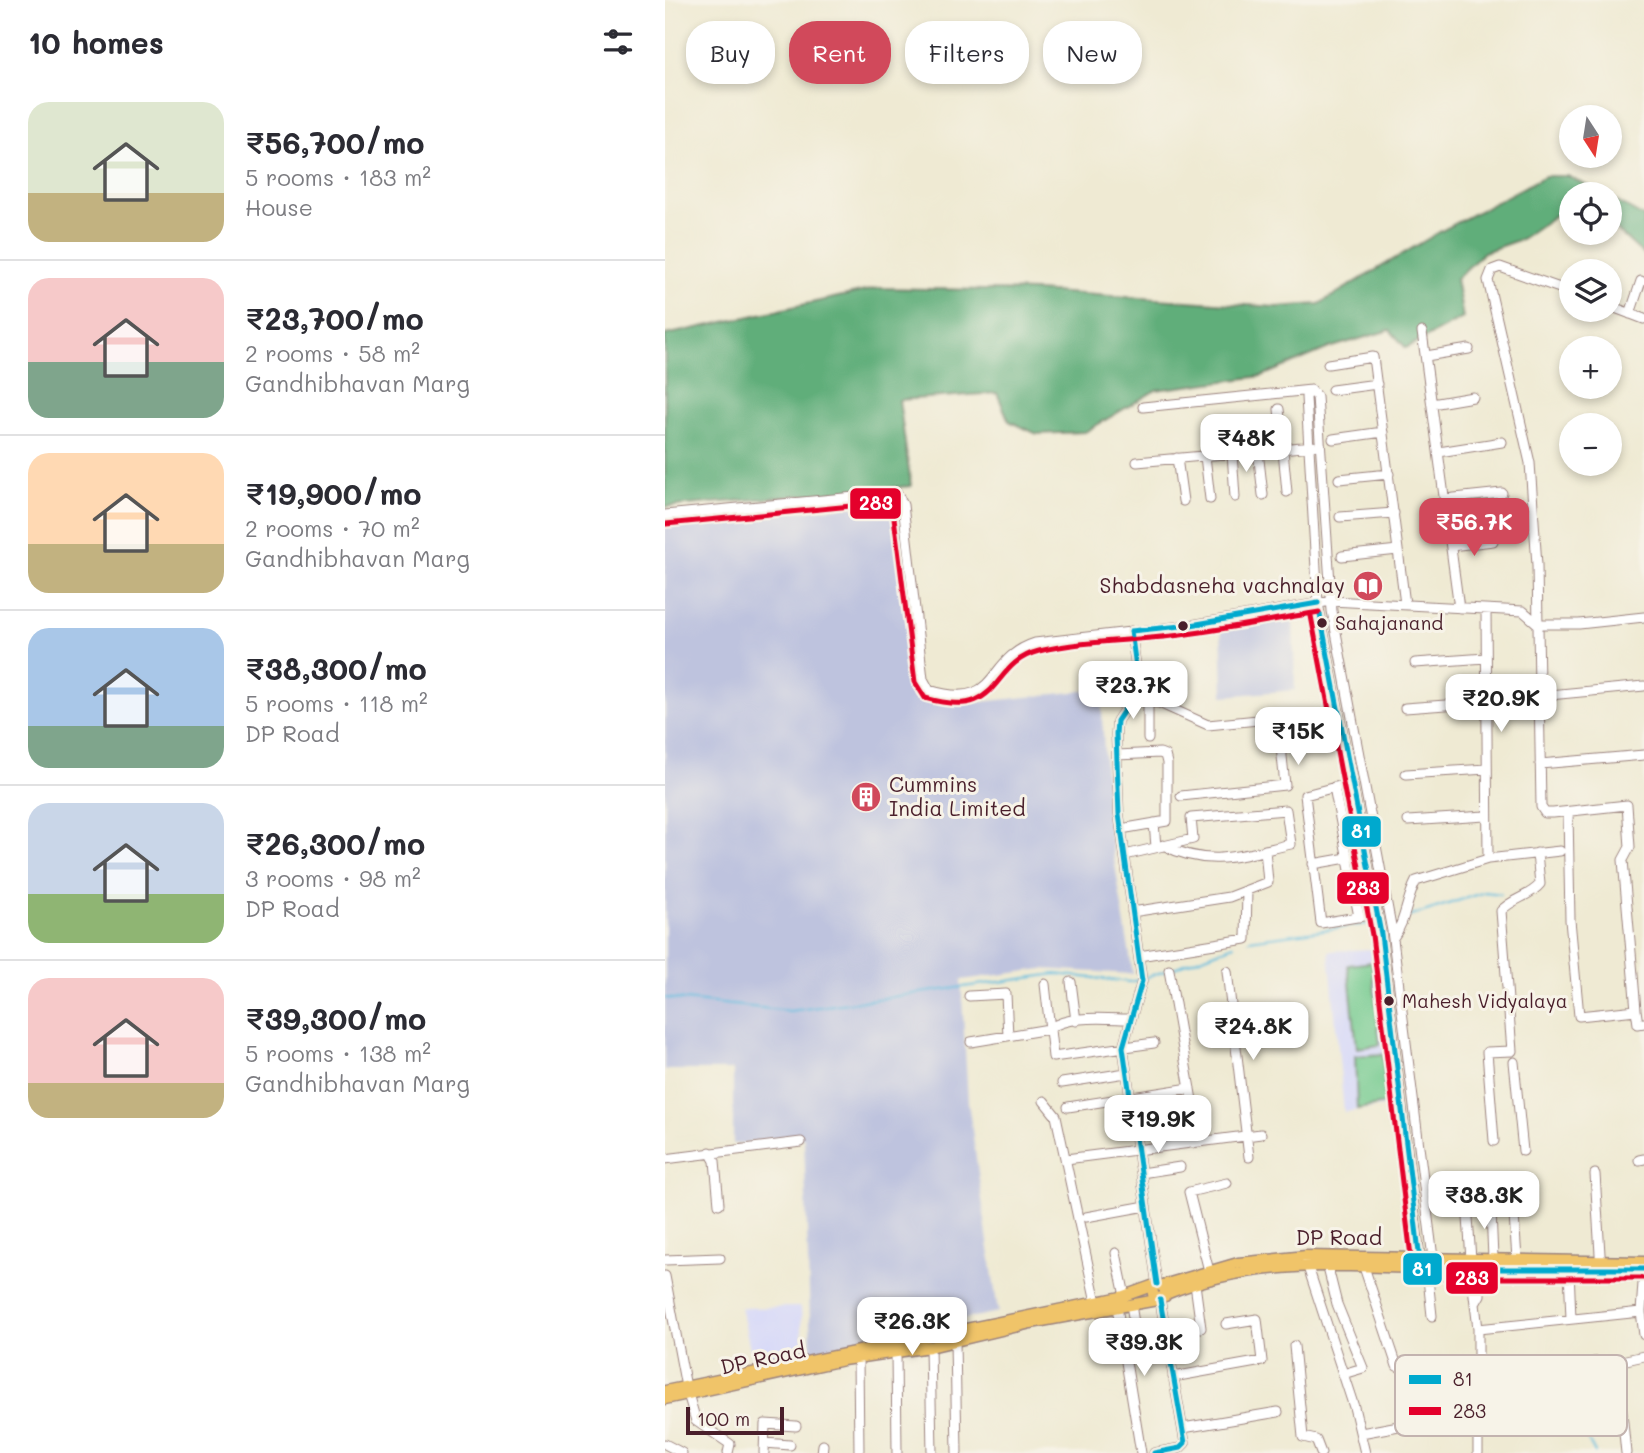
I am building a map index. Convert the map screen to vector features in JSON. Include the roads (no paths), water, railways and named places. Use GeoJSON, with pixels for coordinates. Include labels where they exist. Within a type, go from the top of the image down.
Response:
{"type":"FeatureCollection","features":[{"type":"Feature","properties":{"kind":"main road","name":"DP Road"},"geometry":{"type":"LineString","coordinates":[[1474,1263],[1493,1258],[1644,1269]]}},
{"type":"Feature","properties":{"kind":"main road","name":"DP Road"},"geometry":{"type":"LineString","coordinates":[[1159,1292],[1209,1271],[1266,1259],[1427,1264]]}},
{"type":"Feature","properties":{"kind":"main road","name":"DP Road"},"geometry":{"type":"LineString","coordinates":[[665,1399],[687,1391],[1096,1301],[1128,1300],[1240,1272],[1306,1261],[1364,1267],[1474,1263],[1569,1269],[1644,1262]]}},
{"type":"Feature","properties":{"kind":"main road","name":"DP Road"},"geometry":{"type":"LineString","coordinates":[[665,1391],[687,1391],[896,1351],[930,1347],[1117,1307],[1128,1300]]}},
{"type":"Feature","properties":{"kind":"street"},"geometry":{"type":"LineString","coordinates":[[1559,288],[1500,267],[1492,270],[1488,280],[1527,441],[1538,624],[1542,811],[1568,812],[1627,806],[1630,847],[1623,860],[1636,1010],[1638,1024],[1644,1023]]}},
{"type":"Feature","properties":{"kind":"street"},"geometry":{"type":"LineString","coordinates":[[1630,314],[1641,281]]}},
{"type":"Feature","properties":{"kind":"street"},"geometry":{"type":"LineString","coordinates":[[1622,311],[1644,319]]}},
{"type":"Feature","properties":{"kind":"street"},"geometry":{"type":"LineString","coordinates":[[1422,332],[1459,608]]}},
{"type":"Feature","properties":{"kind":"street"},"geometry":{"type":"LineString","coordinates":[[1426,356],[1469,349]]}},
{"type":"Feature","properties":{"kind":"street"},"geometry":{"type":"LineString","coordinates":[[1328,365],[1373,357],[1405,604]]}},
{"type":"Feature","properties":{"kind":"street"},"geometry":{"type":"LineString","coordinates":[[1332,390],[1377,384]]}},
{"type":"Feature","properties":{"kind":"street"},"geometry":{"type":"LineString","coordinates":[[1143,407],[1311,390],[1306,397],[1315,446],[1331,601],[1392,935],[1433,1316]]}},
{"type":"Feature","properties":{"kind":"street"},"geometry":{"type":"LineString","coordinates":[[1432,404],[1473,397]]}},
{"type":"Feature","properties":{"kind":"street"},"geometry":{"type":"LineString","coordinates":[[1279,409],[1287,492]]}},
{"type":"Feature","properties":{"kind":"street"},"geometry":{"type":"LineString","coordinates":[[1333,439],[1383,432]]}},
{"type":"Feature","properties":{"kind":"street"},"geometry":{"type":"LineString","coordinates":[[1439,452],[1502,442]]}},
{"type":"Feature","properties":{"kind":"street"},"geometry":{"type":"LineString","coordinates":[[1137,462],[1315,446]]}},
{"type":"Feature","properties":{"kind":"street"},"geometry":{"type":"LineString","coordinates":[[1315,446],[1318,603],[1381,934],[1427,1264]]}},
{"type":"Feature","properties":{"kind":"street"},"geometry":{"type":"LineString","coordinates":[[1258,451],[1263,495]]}},
{"type":"Feature","properties":{"kind":"street"},"geometry":{"type":"LineString","coordinates":[[1232,453],[1235,497]]}},
{"type":"Feature","properties":{"kind":"street"},"geometry":{"type":"LineString","coordinates":[[1205,456],[1210,499]]}},
{"type":"Feature","properties":{"kind":"street"},"geometry":{"type":"LineString","coordinates":[[1177,458],[1182,501]]}},
{"type":"Feature","properties":{"kind":"street"},"geometry":{"type":"LineString","coordinates":[[1339,479],[1389,474]]}},
{"type":"Feature","properties":{"kind":"street"},"geometry":{"type":"LineString","coordinates":[[665,515],[897,493],[903,505],[923,679],[929,690],[954,698],[979,692],[993,680],[1017,649],[1035,643],[1191,625],[1331,601],[1523,611],[1538,624],[1579,624],[1644,617]]}},
{"type":"Feature","properties":{"kind":"street"},"geometry":{"type":"LineString","coordinates":[[1445,499],[1502,493]]}},
{"type":"Feature","properties":{"kind":"street"},"geometry":{"type":"LineString","coordinates":[[1340,517],[1394,513]]}},
{"type":"Feature","properties":{"kind":"street"},"geometry":{"type":"LineString","coordinates":[[1451,546],[1493,541]]}},
{"type":"Feature","properties":{"kind":"street"},"geometry":{"type":"LineString","coordinates":[[1315,546],[1327,545]]}},
{"type":"Feature","properties":{"kind":"street"},"geometry":{"type":"LineString","coordinates":[[1342,556],[1398,550]]}},
{"type":"Feature","properties":{"kind":"street"},"geometry":{"type":"LineString","coordinates":[[1486,611],[1485,816],[1488,859]]}},
{"type":"Feature","properties":{"kind":"street"},"geometry":{"type":"LineString","coordinates":[[1131,631],[1139,688],[1117,721],[1117,755],[1121,829],[1142,978],[1123,1047],[1184,1447],[1154,1453]]}},
{"type":"Feature","properties":{"kind":"street"},"geometry":{"type":"LineString","coordinates":[[1415,663],[1486,658]]}},
{"type":"Feature","properties":{"kind":"street"},"geometry":{"type":"LineString","coordinates":[[1539,696],[1644,687]]}},
{"type":"Feature","properties":{"kind":"street"},"geometry":{"type":"LineString","coordinates":[[1133,700],[1159,704],[1208,725],[1278,718],[1285,785],[1181,796]]}},
{"type":"Feature","properties":{"kind":"street"},"geometry":{"type":"LineString","coordinates":[[1147,740],[1148,702]]}},
{"type":"Feature","properties":{"kind":"street"},"geometry":{"type":"LineString","coordinates":[[1405,708],[1486,702]]}},
{"type":"Feature","properties":{"kind":"street"},"geometry":{"type":"LineString","coordinates":[[1117,755],[1165,755],[1167,821],[1121,829]]}},
{"type":"Feature","properties":{"kind":"street"},"geometry":{"type":"LineString","coordinates":[[1540,764],[1644,755]]}},
{"type":"Feature","properties":{"kind":"street"},"geometry":{"type":"LineString","coordinates":[[1406,774],[1487,769]]}},
{"type":"Feature","properties":{"kind":"street"},"geometry":{"type":"LineString","coordinates":[[1351,783],[1305,794],[1321,923],[1376,916]]}},
{"type":"Feature","properties":{"kind":"street"},"geometry":{"type":"LineString","coordinates":[[1334,787],[1359,917]]}},
{"type":"Feature","properties":{"kind":"street"},"geometry":{"type":"LineString","coordinates":[[1125,855],[1159,846],[1193,839],[1191,818],[1286,810],[1291,844],[1221,858],[1201,859],[1186,857],[1159,846]]}},
{"type":"Feature","properties":{"kind":"street"},"geometry":{"type":"LineString","coordinates":[[1568,812],[1570,920],[1579,1016],[1636,1010]]}},
{"type":"Feature","properties":{"kind":"street"},"geometry":{"type":"LineString","coordinates":[[1408,821],[1485,816]]}},
{"type":"Feature","properties":{"kind":"street"},"geometry":{"type":"LineString","coordinates":[[1154,823],[1159,846]]}},
{"type":"Feature","properties":{"kind":"street"},"geometry":{"type":"LineString","coordinates":[[1132,912],[1229,897],[1268,882],[1265,850]]}},
{"type":"Feature","properties":{"kind":"street"},"geometry":{"type":"LineString","coordinates":[[1392,935],[1402,926],[1406,902],[1416,881],[1488,859],[1560,851]]}},
{"type":"Feature","properties":{"kind":"street"},"geometry":{"type":"LineString","coordinates":[[1494,1141],[1487,1052],[1512,1051],[1501,911],[1507,903],[1535,891],[1540,884],[1537,853]]}},
{"type":"Feature","properties":{"kind":"street"},"geometry":{"type":"LineString","coordinates":[[1313,864],[1364,855]]}},
{"type":"Feature","properties":{"kind":"street"},"geometry":{"type":"LineString","coordinates":[[1139,956],[1246,939],[1247,890]]}},
{"type":"Feature","properties":{"kind":"street"},"geometry":{"type":"LineString","coordinates":[[1169,970],[1199,1140]]}},
{"type":"Feature","properties":{"kind":"street"},"geometry":{"type":"LineString","coordinates":[[1227,971],[1249,1157]]}},
{"type":"Feature","properties":{"kind":"street"},"geometry":{"type":"LineString","coordinates":[[1071,982],[1076,1021]]}},
{"type":"Feature","properties":{"kind":"street"},"geometry":{"type":"LineString","coordinates":[[1045,984],[1053,1057],[1154,1043]]}},
{"type":"Feature","properties":{"kind":"street"},"geometry":{"type":"LineString","coordinates":[[969,996],[1006,994],[1008,1036]]}},
{"type":"Feature","properties":{"kind":"street"},"geometry":{"type":"LineString","coordinates":[[971,1042],[1049,1029],[1054,1024],[1131,1019]]}},
{"type":"Feature","properties":{"kind":"street"},"geometry":{"type":"LineString","coordinates":[[1514,1062],[1523,1151]]}},
{"type":"Feature","properties":{"kind":"street"},"geometry":{"type":"LineString","coordinates":[[1062,1083],[1126,1073]]}},
{"type":"Feature","properties":{"kind":"street"},"geometry":{"type":"LineString","coordinates":[[1068,1107],[1190,1088]]}},
{"type":"Feature","properties":{"kind":"street"},"geometry":{"type":"LineString","coordinates":[[1044,1101],[1056,1116],[1096,1301]]}},
{"type":"Feature","properties":{"kind":"street"},"geometry":{"type":"LineString","coordinates":[[1066,1159],[1137,1147],[1261,1134]]}},
{"type":"Feature","properties":{"kind":"street"},"geometry":{"type":"LineString","coordinates":[[665,1159],[801,1142]]}},
{"type":"Feature","properties":{"kind":"street"},"geometry":{"type":"LineString","coordinates":[[710,1152],[715,1161],[719,1204]]}},
{"type":"Feature","properties":{"kind":"street"},"geometry":{"type":"LineString","coordinates":[[1141,1173],[1180,1167]]}},
{"type":"Feature","properties":{"kind":"street"},"geometry":{"type":"LineString","coordinates":[[1595,1174],[1601,1266]]}},
{"type":"Feature","properties":{"kind":"street"},"geometry":{"type":"LineString","coordinates":[[1209,1271],[1189,1192],[1227,1183]]}},
{"type":"Feature","properties":{"kind":"street"},"geometry":{"type":"LineString","coordinates":[[1512,1186],[1517,1259]]}},
{"type":"Feature","properties":{"kind":"street"},"geometry":{"type":"LineString","coordinates":[[1467,1204],[1474,1263],[1479,1355]]}},
{"type":"Feature","properties":{"kind":"street"},"geometry":{"type":"LineString","coordinates":[[1086,1217],[1146,1206]]}},
{"type":"Feature","properties":{"kind":"street"},"geometry":{"type":"LineString","coordinates":[[1491,1211],[1493,1258]]}},
{"type":"Feature","properties":{"kind":"street"},"geometry":{"type":"LineString","coordinates":[[1465,1222],[1474,1263]]}},
{"type":"Feature","properties":{"kind":"street"},"geometry":{"type":"LineString","coordinates":[[1116,1252],[1138,1347],[1167,1342]]}},
{"type":"Feature","properties":{"kind":"street"},"geometry":{"type":"LineString","coordinates":[[665,1260],[720,1258]]}},
{"type":"Feature","properties":{"kind":"street"},"geometry":{"type":"LineString","coordinates":[[1306,1261],[1343,1374],[1365,1453]]}},
{"type":"Feature","properties":{"kind":"street"},"geometry":{"type":"LineString","coordinates":[[1327,1264],[1337,1304],[1363,1368],[1343,1374]]}},
{"type":"Feature","properties":{"kind":"street"},"geometry":{"type":"LineString","coordinates":[[1364,1267],[1395,1360]]}},
{"type":"Feature","properties":{"kind":"street"},"geometry":{"type":"LineString","coordinates":[[1569,1269],[1571,1319]]}},
{"type":"Feature","properties":{"kind":"street"},"geometry":{"type":"LineString","coordinates":[[1644,1269],[1641,1312],[1644,1335]]}},
{"type":"Feature","properties":{"kind":"street"},"geometry":{"type":"LineString","coordinates":[[665,1276],[687,1391],[698,1423],[730,1444],[728,1453]]}},
{"type":"Feature","properties":{"kind":"street"},"geometry":{"type":"LineString","coordinates":[[1195,1284],[1201,1328]]}},
{"type":"Feature","properties":{"kind":"street"},"geometry":{"type":"LineString","coordinates":[[1117,1307],[1141,1453]]}},
{"type":"Feature","properties":{"kind":"street"},"geometry":{"type":"LineString","coordinates":[[1478,1329],[1641,1312]]}},
{"type":"Feature","properties":{"kind":"street"},"geometry":{"type":"LineString","coordinates":[[1173,1377],[1262,1361],[1257,1319],[1226,1324]]}},
{"type":"Feature","properties":{"kind":"street"},"geometry":{"type":"LineString","coordinates":[[954,1341],[957,1453]]}},
{"type":"Feature","properties":{"kind":"street"},"geometry":{"type":"LineString","coordinates":[[1294,1346],[1303,1437],[1316,1440],[1321,1453]]}},
{"type":"Feature","properties":{"kind":"street"},"geometry":{"type":"LineString","coordinates":[[930,1347],[932,1453]]}},
{"type":"Feature","properties":{"kind":"street"},"geometry":{"type":"LineString","coordinates":[[896,1351],[897,1453]]}},
{"type":"Feature","properties":{"kind":"street"},"geometry":{"type":"LineString","coordinates":[[858,1358],[859,1453]]}},
{"type":"Feature","properties":{"kind":"street"},"geometry":{"type":"LineString","coordinates":[[1183,1428],[1277,1412]]}},
{"type":"Feature","properties":{"kind":"street"},"geometry":{"type":"LineString","coordinates":[[790,1445],[764,1448],[765,1424],[796,1426]]}},
{"type":"Feature","properties":{"kind":"street"},"geometry":{"type":"LineString","coordinates":[[1361,1433],[1395,1427]]}},
{"type":"Feature","properties":{"kind":"street"},"geometry":{"type":"LineString","coordinates":[[665,1444],[682,1453]]}},
{"type":"Feature","properties":{"kind":"waterway"},"geometry":{"type":"LineString","coordinates":[[1408,917],[1485,892],[1501,894]]}},
{"type":"Feature","properties":{"kind":"waterway"},"geometry":{"type":"LineString","coordinates":[[1249,940],[1375,923]]}},
{"type":"Feature","properties":{"kind":"waterway"},"geometry":{"type":"LineString","coordinates":[[1174,968],[1234,945]]}},
{"type":"Feature","properties":{"kind":"waterway"},"geometry":{"type":"LineString","coordinates":[[1144,978],[1165,971]]}},
{"type":"Feature","properties":{"kind":"waterway"},"geometry":{"type":"LineString","coordinates":[[665,998],[790,1011],[1056,974],[1130,982],[1139,980]]}},
{"type":"Feature","properties":{"kind":"waterway"},"geometry":{"type":"LineString","coordinates":[[1586,1436],[1595,1453]]}},
{"type":"Feature","properties":{"kind":"place","name":"Shabdasneha vachnalay"},"geometry":{"type":"Point","coordinates":[1368,586]}},
{"type":"Feature","properties":{"kind":"place","name":"Sahajanand"},"geometry":{"type":"Point","coordinates":[1322,623]}},
{"type":"Feature","properties":{"kind":"place","name":"Cummins India Limited"},"geometry":{"type":"Point","coordinates":[866,797]}},
{"type":"Feature","properties":{"kind":"place","name":"Mahesh Vidyalaya"},"geometry":{"type":"Point","coordinates":[1389,1001]}}]}
